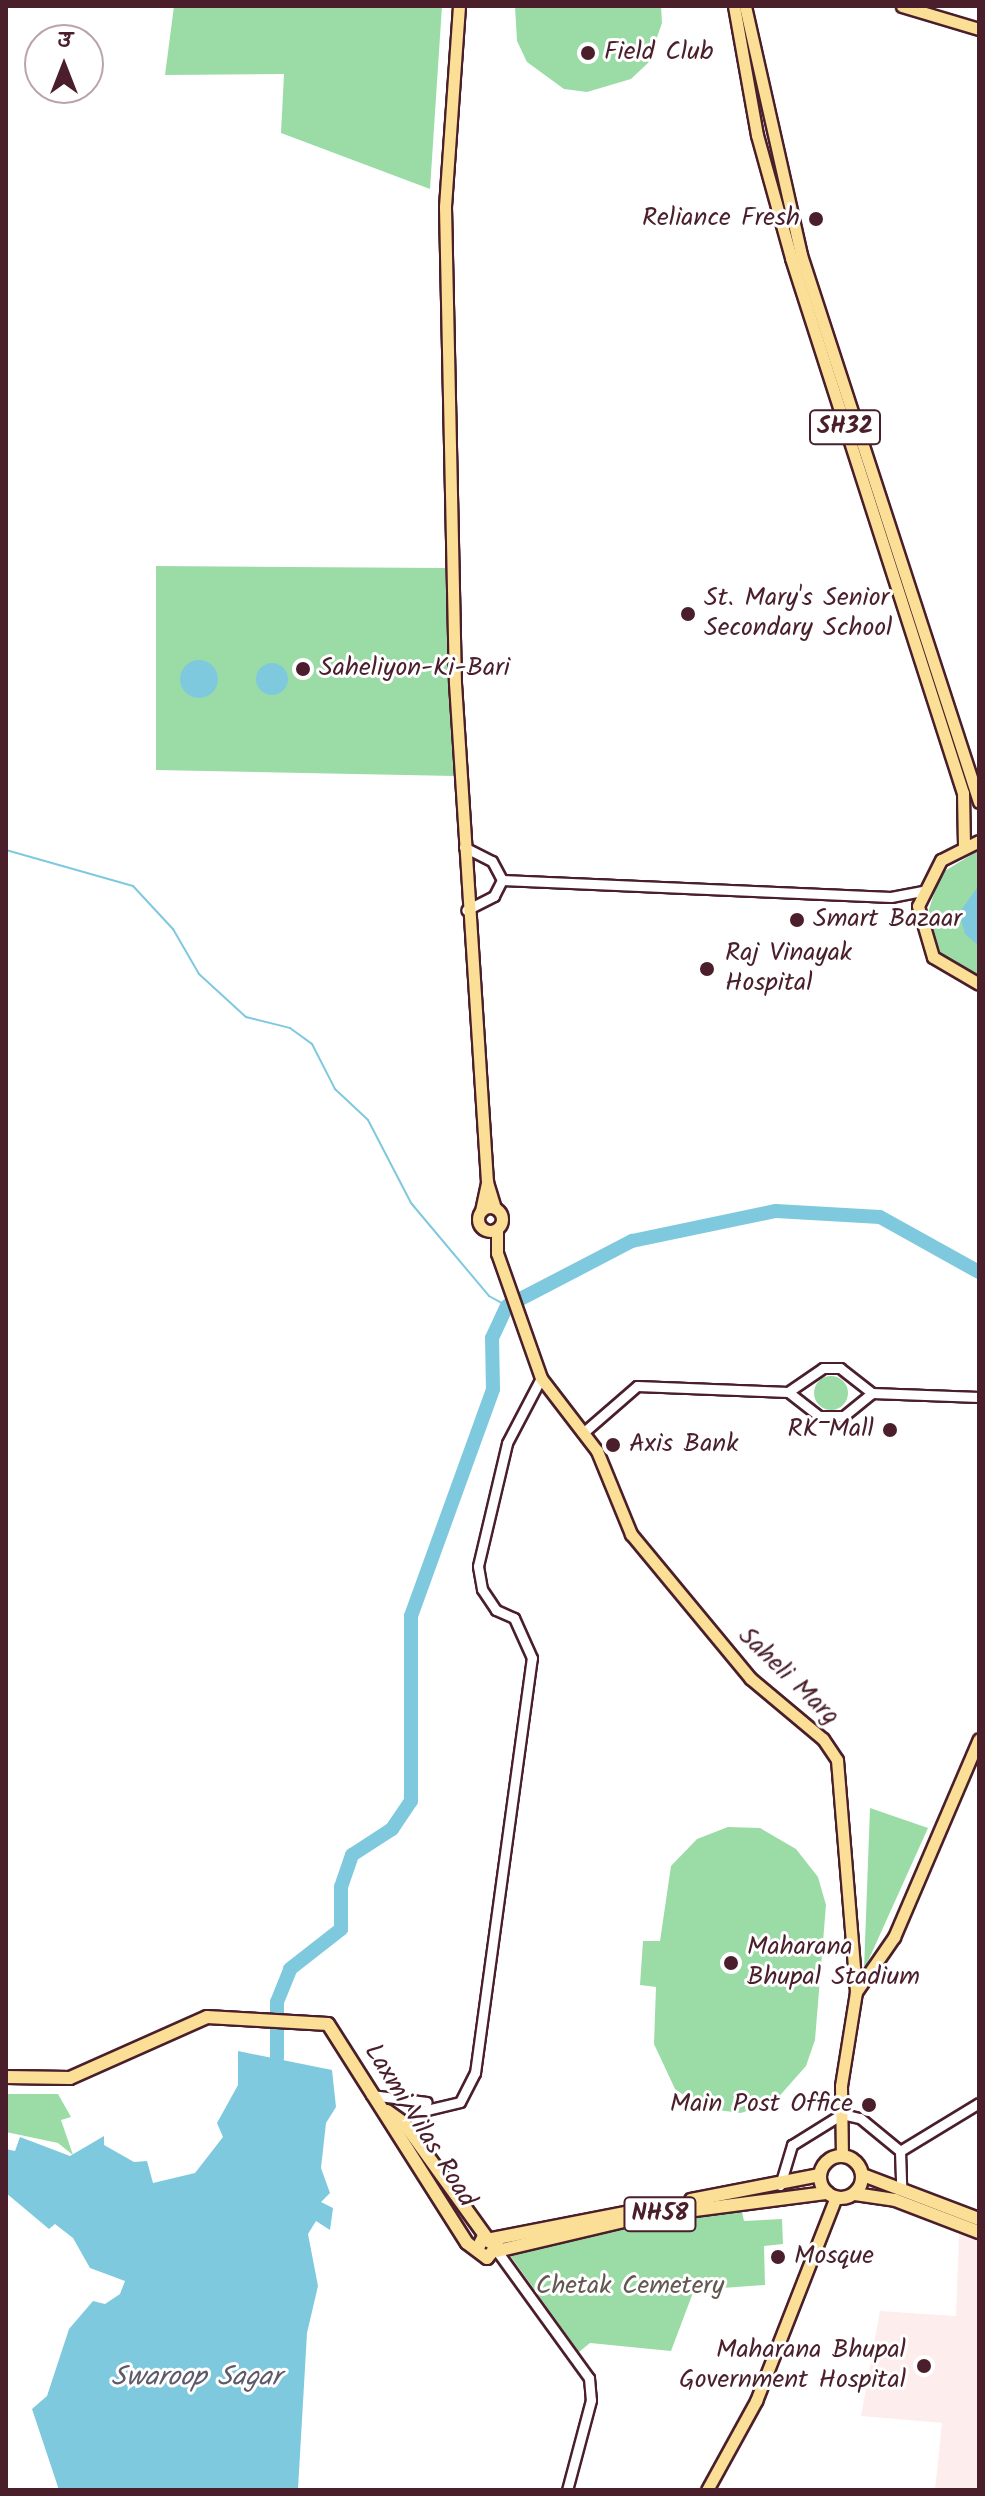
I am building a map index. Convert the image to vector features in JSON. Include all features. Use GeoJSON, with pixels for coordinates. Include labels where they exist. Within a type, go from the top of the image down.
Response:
{"type":"FeatureCollection","features":[{"type":"Feature","properties":{"kind":"highway","name":"Laxmi Vilas Road"},"geometry":{"type":"LineString","coordinates":[[6,2077],[70,2078],[189,2020],[219,2017],[315,2020],[337,2033],[371,2095],[387,2111],[477,2250],[492,2243]]}},
{"type":"Feature","properties":{"kind":"highway"},"geometry":{"type":"LineString","coordinates":[[387,2111],[430,2161],[492,2243]]}},
{"type":"Feature","properties":{"kind":"highway"},"geometry":{"type":"LineString","coordinates":[[842,2156],[863,2175],[979,2219]]}},
{"type":"Feature","properties":{"kind":"highway","name":"NH58"},"geometry":{"type":"LineString","coordinates":[[492,2243],[780,2185],[820,2175],[827,2161],[842,2156]]}},
{"type":"Feature","properties":{"kind":"highway"},"geometry":{"type":"LineString","coordinates":[[820,2175],[831,2195]]}},
{"type":"Feature","properties":{"kind":"highway"},"geometry":{"type":"LineString","coordinates":[[855,2194],[863,2175]]}},
{"type":"Feature","properties":{"kind":"highway","name":"NH58"},"geometry":{"type":"LineString","coordinates":[[492,2243],[641,2217],[855,2194],[895,2200],[979,2232]]}},
{"type":"Feature","properties":{"kind":"main road"},"geometry":{"type":"LineString","coordinates":[[459,6],[445,207],[466,910],[487,1182],[501,1217],[490,1229],[481,1211],[487,1182]]}},
{"type":"Feature","properties":{"kind":"main road","name":"SH32"},"geometry":{"type":"LineString","coordinates":[[734,6],[757,135],[791,258],[963,793],[964,845]]}},
{"type":"Feature","properties":{"kind":"main road","name":"SH32"},"geometry":{"type":"LineString","coordinates":[[745,6],[801,255],[979,802]]}},
{"type":"Feature","properties":{"kind":"main road"},"geometry":{"type":"LineString","coordinates":[[750,38],[754,6]]}},
{"type":"Feature","properties":{"kind":"main road"},"geometry":{"type":"LineString","coordinates":[[902,6],[979,29]]}},
{"type":"Feature","properties":{"kind":"main road"},"geometry":{"type":"LineString","coordinates":[[924,6],[979,22]]}},
{"type":"Feature","properties":{"kind":"main road"},"geometry":{"type":"LineString","coordinates":[[976,985],[933,957],[918,906],[921,891],[941,860],[964,845],[979,841]]}},
{"type":"Feature","properties":{"kind":"main road"},"geometry":{"type":"LineString","coordinates":[[481,1211],[495,1208]]}},
{"type":"Feature","properties":{"kind":"main road","name":"Saheli Marg"},"geometry":{"type":"LineString","coordinates":[[490,1229],[541,1378],[584,1432],[631,1534],[750,1678],[823,1739],[837,1760],[856,1992],[842,2114],[842,2156]]}},
{"type":"Feature","properties":{"kind":"main road"},"geometry":{"type":"LineString","coordinates":[[856,1992],[894,1937],[979,1739]]}},
{"type":"Feature","properties":{"kind":"main road"},"geometry":{"type":"LineString","coordinates":[[707,2490],[756,2401],[831,2195]]}},
{"type":"Feature","properties":{"kind":"street"},"geometry":{"type":"LineString","coordinates":[[464,847],[492,861],[502,880]]}},
{"type":"Feature","properties":{"kind":"street"},"geometry":{"type":"LineString","coordinates":[[502,880],[891,897],[921,891]]}},
{"type":"Feature","properties":{"kind":"street"},"geometry":{"type":"LineString","coordinates":[[466,910],[494,896],[502,880]]}},
{"type":"Feature","properties":{"kind":"street"},"geometry":{"type":"LineString","coordinates":[[891,897],[918,906]]}},
{"type":"Feature","properties":{"kind":"street"},"geometry":{"type":"LineString","coordinates":[[788,1392],[831,1367],[872,1393],[979,1397]]}},
{"type":"Feature","properties":{"kind":"street"},"geometry":{"type":"LineString","coordinates":[[466,2095],[532,1658],[514,1618],[496,1610],[482,1589],[478,1566],[507,1443],[541,1378]]}},
{"type":"Feature","properties":{"kind":"street"},"geometry":{"type":"LineString","coordinates":[[584,1432],[637,1386],[788,1392],[828,1418],[844,1416],[872,1393]]}},
{"type":"Feature","properties":{"kind":"street"},"geometry":{"type":"LineString","coordinates":[[371,2095],[408,2103],[466,2095]]}},
{"type":"Feature","properties":{"kind":"street"},"geometry":{"type":"LineString","coordinates":[[430,2161],[414,2113],[466,2095]]}},
{"type":"Feature","properties":{"kind":"street"},"geometry":{"type":"LineString","coordinates":[[900,2151],[979,2103]]}},
{"type":"Feature","properties":{"kind":"street"},"geometry":{"type":"LineString","coordinates":[[780,2185],[792,2145],[842,2114],[860,2118],[900,2151],[901,2189]]}},
{"type":"Feature","properties":{"kind":"street"},"geometry":{"type":"LineString","coordinates":[[492,2243],[572,2350],[589,2378],[591,2400],[567,2490]]}},
{"type":"Feature","properties":{"kind":"shaded area","name":"Maharana Bhupal Government Hospital"},"geometry":{"type":"Polygon","coordinates":[[[959,2234],[979,2241],[979,2490],[935,2490],[942,2423],[861,2416],[880,2311],[956,2316],[959,2234]]]}},
{"type":"Feature","properties":{"kind":"green space"},"geometry":{"type":"Polygon","coordinates":[[[174,6],[442,6],[430,189],[281,133],[284,74],[165,75],[174,6]]]}},
{"type":"Feature","properties":{"kind":"green space","name":"Field Club"},"geometry":{"type":"Polygon","coordinates":[[[515,6],[661,6],[662,23],[648,63],[631,79],[587,92],[564,89],[527,62],[517,41],[515,6]]]}},
{"type":"Feature","properties":{"kind":"green space","name":"Saheliyon-Ki-Bari"},"geometry":{"type":"Polygon","coordinates":[[[156,566],[445,568],[455,776],[156,770],[156,566]]]}},
{"type":"Feature","properties":{"kind":"green space"},"geometry":{"type":"Polygon","coordinates":[[[979,850],[979,978],[942,957],[927,916],[940,874],[979,850]]]}},
{"type":"Feature","properties":{"kind":"green space"},"geometry":{"type":"Polygon","coordinates":[[[831,1376],[843,1381],[848,1393],[843,1405],[831,1410],[819,1405],[814,1393],[819,1381],[831,1376]]]}},
{"type":"Feature","properties":{"kind":"green space"},"geometry":{"type":"Polygon","coordinates":[[[870,1808],[928,1828],[864,1970],[870,1808]]]}},
{"type":"Feature","properties":{"kind":"green space","name":"Maharana Bhupal Stadium"},"geometry":{"type":"Polygon","coordinates":[[[728,1827],[760,1828],[796,1849],[818,1877],[826,1905],[815,2040],[806,2066],[775,2101],[741,2113],[702,2108],[675,2089],[654,2044],[656,1987],[640,1985],[643,1941],[660,1941],[671,1866],[697,1839],[728,1827]]]}},
{"type":"Feature","properties":{"kind":"green space"},"geometry":{"type":"Polygon","coordinates":[[[6,2094],[58,2094],[71,2117],[61,2120],[73,2155],[58,2143],[6,2132],[6,2094]]]}},
{"type":"Feature","properties":{"kind":"green space","name":"Chetak Cemetery"},"geometry":{"type":"Polygon","coordinates":[[[742,2212],[744,2221],[782,2219],[783,2244],[764,2246],[765,2285],[694,2290],[671,2351],[590,2343],[579,2352],[509,2254],[663,2220],[742,2212]]]}},
{"type":"Feature","properties":{"kind":"water"},"geometry":{"type":"Polygon","coordinates":[[[199,660],[212,666],[218,679],[212,692],[199,698],[186,692],[180,679],[186,666],[199,660]]]}},
{"type":"Feature","properties":{"kind":"water"},"geometry":{"type":"Polygon","coordinates":[[[272,663],[283,668],[288,679],[283,690],[272,695],[261,690],[256,679],[261,668],[272,663]]]}},
{"type":"Feature","properties":{"kind":"water"},"geometry":{"type":"Polygon","coordinates":[[[979,885],[979,946],[965,934],[959,913],[979,885]]]}},
{"type":"Feature","properties":{"kind":"water","name":"Swaroop Sagar"},"geometry":{"type":"Polygon","coordinates":[[[238,2051],[332,2070],[336,2107],[326,2123],[321,2168],[330,2193],[321,2202],[333,2208],[330,2230],[316,2221],[308,2234],[318,2286],[307,2333],[298,2489],[59,2490],[32,2409],[47,2396],[69,2329],[93,2301],[105,2304],[120,2294],[125,2281],[90,2268],[73,2238],[55,2224],[49,2229],[6,2193],[6,2149],[15,2151],[20,2137],[70,2156],[104,2136],[104,2145],[134,2162],[147,2161],[153,2183],[195,2173],[223,2137],[217,2123],[238,2085],[238,2051]]]}},
{"type":"Feature","properties":{"kind":"waterway"},"geometry":{"type":"LineString","coordinates":[[6,850],[133,886],[173,929],[199,974],[246,1017],[290,1028],[312,1044],[335,1089],[368,1120],[411,1203],[489,1296],[507,1306]]}},
{"type":"Feature","properties":{"kind":"waterway"},"geometry":{"type":"LineString","coordinates":[[277,2058],[277,2002],[290,1969],[341,1929],[341,1887],[352,1855],[392,1829],[411,1801],[411,1616],[493,1389],[492,1338],[507,1306],[632,1241],[776,1211],[880,1217],[979,1272]]}},
{"type":"Feature","properties":{"kind":"place","name":"Field Club"},"geometry":{"type":"Point","coordinates":[588,53]}},
{"type":"Feature","properties":{"kind":"place","name":"Reliance Fresh"},"geometry":{"type":"Point","coordinates":[816,219]}},
{"type":"Feature","properties":{"kind":"place","name":"St. Mary's Senior Secondary School"},"geometry":{"type":"Point","coordinates":[688,614]}},
{"type":"Feature","properties":{"kind":"place","name":"Saheliyon-Ki-Bari"},"geometry":{"type":"Point","coordinates":[303,669]}},
{"type":"Feature","properties":{"kind":"place","name":"Smart Bazaar"},"geometry":{"type":"Point","coordinates":[797,920]}},
{"type":"Feature","properties":{"kind":"place","name":"Raj Vinayak Hospital"},"geometry":{"type":"Point","coordinates":[707,969]}},
{"type":"Feature","properties":{"kind":"place","name":"RK Mall"},"geometry":{"type":"Point","coordinates":[890,1430]}},
{"type":"Feature","properties":{"kind":"place","name":"Axis Bank"},"geometry":{"type":"Point","coordinates":[613,1445]}},
{"type":"Feature","properties":{"kind":"place","name":"Maharana Bhupal Stadium"},"geometry":{"type":"Point","coordinates":[731,1963]}},
{"type":"Feature","properties":{"kind":"place","name":"Main Post Office"},"geometry":{"type":"Point","coordinates":[869,2105]}},
{"type":"Feature","properties":{"kind":"place","name":"Mosque"},"geometry":{"type":"Point","coordinates":[778,2257]}},
{"type":"Feature","properties":{"kind":"place","name":"Maharana Bhupal Government Hospital"},"geometry":{"type":"Point","coordinates":[924,2366]}}]}
